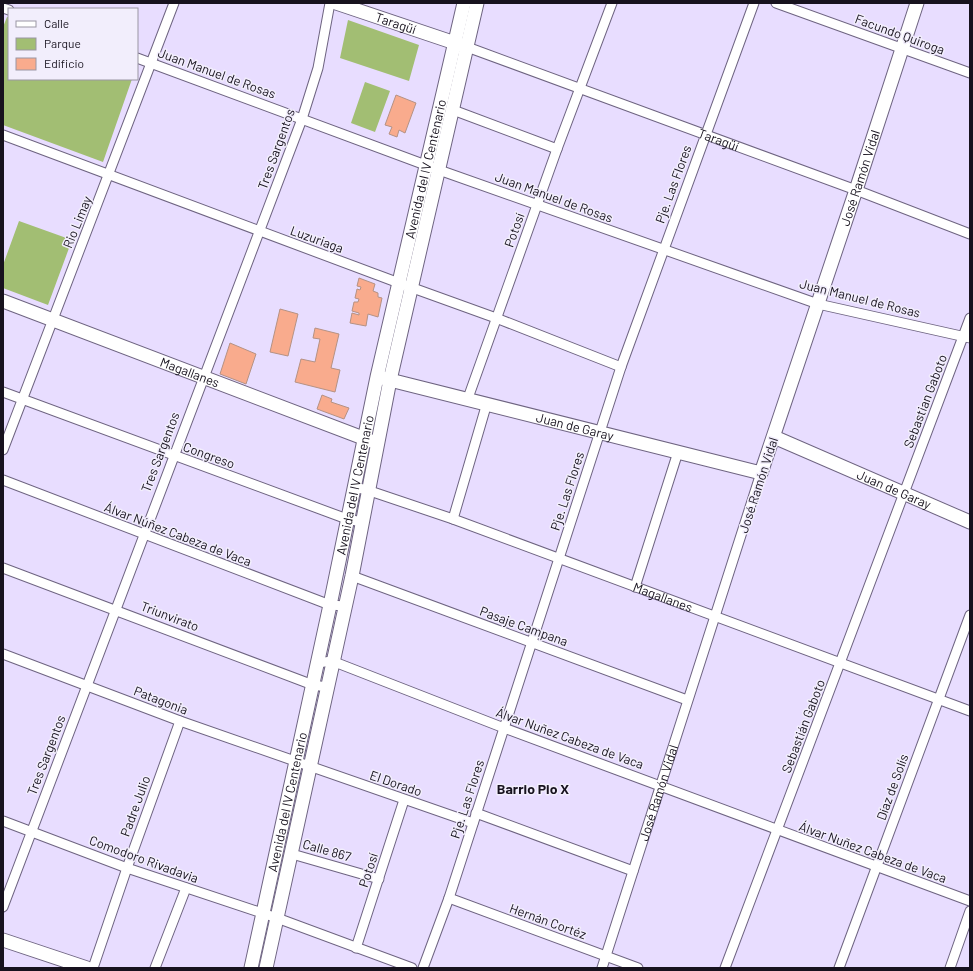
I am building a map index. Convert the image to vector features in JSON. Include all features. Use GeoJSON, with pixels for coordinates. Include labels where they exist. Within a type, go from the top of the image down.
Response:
{"type":"FeatureCollection","features":[{"type":"Feature","properties":{"kind":"main road","name":"Taragüí"},"geometry":{"type":"LineString","coordinates":[[336,3],[461,46]]}},
{"type":"Feature","properties":{"kind":"main road","name":"Avenida del IV Centenario"},"geometry":{"type":"LineString","coordinates":[[251,968],[318,663],[376,377],[439,170],[453,110],[461,46],[464,3]]}},
{"type":"Feature","properties":{"kind":"main road","name":"Avenida del IV Centenario"},"geometry":{"type":"LineString","coordinates":[[266,968],[292,854],[332,661],[352,576],[367,490],[390,380],[426,165],[461,46],[477,3]]}},
{"type":"Feature","properties":{"kind":"main road","name":"José Ramón Vidal"},"geometry":{"type":"LineString","coordinates":[[761,473],[917,3]]}},
{"type":"Feature","properties":{"kind":"main road","name":"Magallanes"},"geometry":{"type":"LineString","coordinates":[[3,300],[377,443]]}},
{"type":"Feature","properties":{"kind":"main road","name":"Juan de Garay"},"geometry":{"type":"LineString","coordinates":[[376,377],[468,398],[761,473]]}},
{"type":"Feature","properties":{"kind":"main road","name":"Juan de Garay"},"geometry":{"type":"LineString","coordinates":[[774,437],[904,492],[970,522]]}},
{"type":"Feature","properties":{"kind":"main road"},"geometry":{"type":"LineString","coordinates":[[3,940],[87,968]]}},
{"type":"Feature","properties":{"kind":"street","name":"Rio Limay"},"geometry":{"type":"LineString","coordinates":[[3,450],[174,3]]}},
{"type":"Feature","properties":{"kind":"street","name":"Tres Sargentos"},"geometry":{"type":"LineString","coordinates":[[3,907],[203,376],[302,119],[318,68],[330,3]]}},
{"type":"Feature","properties":{"kind":"street","name":"Potosí"},"geometry":{"type":"LineString","coordinates":[[468,398],[557,149],[612,3]]}},
{"type":"Feature","properties":{"kind":"street","name":"Pje. Las Flores"},"geometry":{"type":"LineString","coordinates":[[424,968],[473,823],[621,367],[754,3]]}},
{"type":"Feature","properties":{"kind":"street","name":"Facundo Quiroga"},"geometry":{"type":"LineString","coordinates":[[776,3],[970,73]]}},
{"type":"Feature","properties":{"kind":"street","name":"Taragüí"},"geometry":{"type":"LineString","coordinates":[[461,46],[580,88],[856,190],[970,234]]}},
{"type":"Feature","properties":{"kind":"street","name":"Juan Manuel de Rosas"},"geometry":{"type":"LineString","coordinates":[[138,58],[439,170],[818,304],[967,337]]}},
{"type":"Feature","properties":{"kind":"street"},"geometry":{"type":"LineString","coordinates":[[453,110],[557,149]]}},
{"type":"Feature","properties":{"kind":"street","name":"Luzuriaga"},"geometry":{"type":"LineString","coordinates":[[3,135],[496,318],[621,367]]}},
{"type":"Feature","properties":{"kind":"street","name":"Sebastian Gaboto"},"geometry":{"type":"LineString","coordinates":[[904,492],[967,337],[970,318]]}},
{"type":"Feature","properties":{"kind":"street","name":"Congreso"},"geometry":{"type":"LineString","coordinates":[[3,392],[173,456],[347,519],[362,522]]}},
{"type":"Feature","properties":{"kind":"street"},"geometry":{"type":"LineString","coordinates":[[453,519],[488,403]]}},
{"type":"Feature","properties":{"kind":"street"},"geometry":{"type":"LineString","coordinates":[[635,587],[678,452]]}},
{"type":"Feature","properties":{"kind":"street","name":"José Ramón Vidal"},"geometry":{"type":"LineString","coordinates":[[602,968],[761,473]]}},
{"type":"Feature","properties":{"kind":"street","name":"Álvar Núñez Cabeza de Vaca"},"geometry":{"type":"LineString","coordinates":[[3,480],[143,535],[330,605],[345,606]]}},
{"type":"Feature","properties":{"kind":"street","name":"Magallanes"},"geometry":{"type":"LineString","coordinates":[[354,487],[453,519],[715,618],[841,662],[970,711]]}},
{"type":"Feature","properties":{"kind":"street","name":"Sebastián Gaboto"},"geometry":{"type":"LineString","coordinates":[[725,968],[904,492]]}},
{"type":"Feature","properties":{"kind":"street","name":"Triunvirato"},"geometry":{"type":"LineString","coordinates":[[3,568],[313,685],[327,687]]}},
{"type":"Feature","properties":{"kind":"street","name":"Pasaje Campana"},"geometry":{"type":"LineString","coordinates":[[352,576],[687,700]]}},
{"type":"Feature","properties":{"kind":"street","name":"Díaz de Solís"},"geometry":{"type":"LineString","coordinates":[[839,968],[970,615]]}},
{"type":"Feature","properties":{"kind":"street","name":"Patagonia"},"geometry":{"type":"LineString","coordinates":[[3,654],[310,768]]}},
{"type":"Feature","properties":{"kind":"street","name":"Álvar Nuñez Cabeza de Vaca"},"geometry":{"type":"LineString","coordinates":[[318,663],[332,661],[504,728],[876,868],[970,901]]}},
{"type":"Feature","properties":{"kind":"street","name":"Padre Julio"},"geometry":{"type":"LineString","coordinates":[[93,968],[180,721]]}},
{"type":"Feature","properties":{"kind":"street","name":"El Dorado"},"geometry":{"type":"LineString","coordinates":[[310,768],[473,823]]}},
{"type":"Feature","properties":{"kind":"street","name":"Potosí"},"geometry":{"type":"LineString","coordinates":[[356,948],[404,800]]}},
{"type":"Feature","properties":{"kind":"street"},"geometry":{"type":"LineString","coordinates":[[476,813],[634,871]]}},
{"type":"Feature","properties":{"kind":"street","name":"Comodoro Rivadavia"},"geometry":{"type":"LineString","coordinates":[[3,821],[127,868],[277,918]]}},
{"type":"Feature","properties":{"kind":"street","name":"Calle 867"},"geometry":{"type":"LineString","coordinates":[[292,854],[379,879]]}},
{"type":"Feature","properties":{"kind":"street"},"geometry":{"type":"LineString","coordinates":[[155,968],[186,888]]}},
{"type":"Feature","properties":{"kind":"street","name":"Hernán Cortéz"},"geometry":{"type":"LineString","coordinates":[[448,898],[638,968]]}},
{"type":"Feature","properties":{"kind":"street"},"geometry":{"type":"LineString","coordinates":[[950,968],[970,911]]}},
{"type":"Feature","properties":{"kind":"street"},"geometry":{"type":"LineString","coordinates":[[277,918],[412,968]]}},
{"type":"Feature","properties":{"kind":"green space"},"geometry":{"type":"Polygon","coordinates":[[[8,17],[8,80],[132,80],[103,162],[3,125],[3,27],[8,17]]]}},
{"type":"Feature","properties":{"kind":"green space"},"geometry":{"type":"Polygon","coordinates":[[[348,20],[419,45],[409,81],[340,58],[348,20]]]}},
{"type":"Feature","properties":{"kind":"green space"},"geometry":{"type":"Polygon","coordinates":[[[365,82],[390,91],[375,132],[351,123],[365,82]]]}},
{"type":"Feature","properties":{"kind":"green space"},"geometry":{"type":"Polygon","coordinates":[[[19,221],[72,240],[48,305],[3,288],[3,265],[19,221]]]}},
{"type":"Feature","properties":{"kind":"building"},"geometry":{"type":"Polygon","coordinates":[[[396,95],[416,103],[405,133],[399,130],[397,137],[389,134],[392,127],[385,125],[396,95]]]}},
{"type":"Feature","properties":{"kind":"building"},"geometry":{"type":"Polygon","coordinates":[[[359,278],[375,284],[373,291],[378,293],[378,297],[382,298],[378,317],[368,314],[366,326],[350,323],[352,313],[359,315],[359,313],[352,311],[354,302],[358,302],[359,299],[355,298],[357,289],[360,290],[361,287],[357,286],[359,278]]]}},
{"type":"Feature","properties":{"kind":"building"},"geometry":{"type":"Polygon","coordinates":[[[280,309],[298,314],[288,356],[270,352],[280,309]]]}},
{"type":"Feature","properties":{"kind":"building"},"geometry":{"type":"Polygon","coordinates":[[[315,328],[339,334],[331,368],[340,370],[335,392],[295,382],[301,359],[315,362],[320,339],[313,338],[315,328]]]}},
{"type":"Feature","properties":{"kind":"building"},"geometry":{"type":"Polygon","coordinates":[[[230,343],[256,354],[246,384],[220,374],[230,343]]]}},
{"type":"Feature","properties":{"kind":"building"},"geometry":{"type":"Polygon","coordinates":[[[322,395],[332,399],[331,402],[349,408],[344,419],[317,409],[322,395]]]}},
{"type":"Feature","properties":{"kind":"district","name":"Barrio Pio X"},"geometry":{"type":"Point","coordinates":[533,788]}}]}
